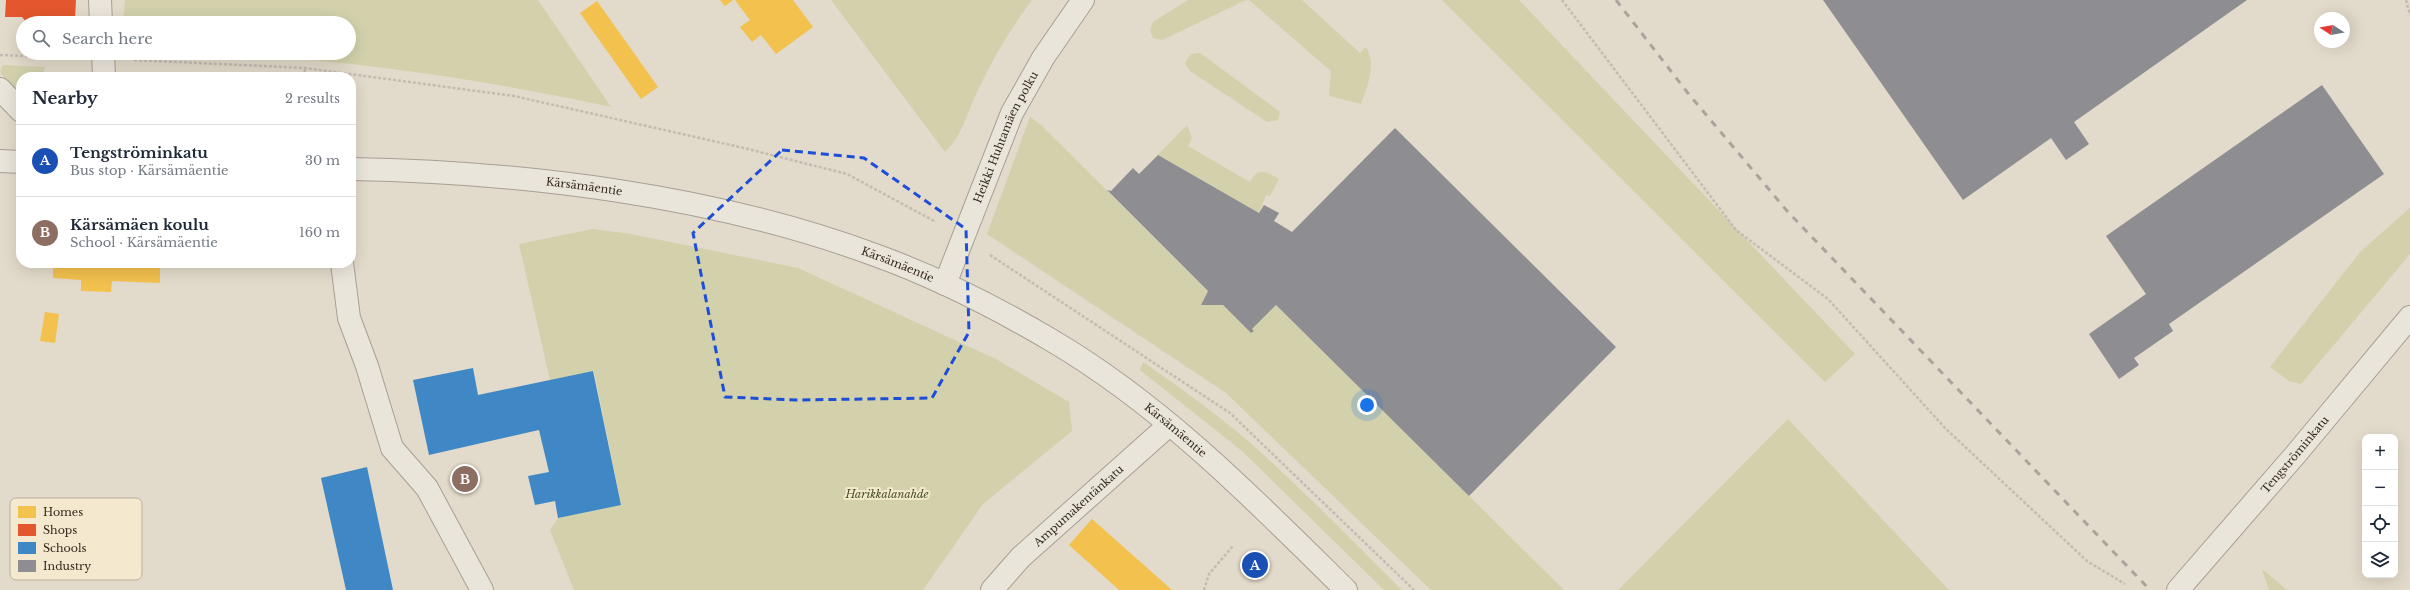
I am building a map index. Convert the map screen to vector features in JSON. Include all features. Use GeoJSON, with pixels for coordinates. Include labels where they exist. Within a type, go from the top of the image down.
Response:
{"type":"FeatureCollection","features":[{"type":"Feature","properties":{"kind":"street"},"geometry":{"type":"LineString","coordinates":[[100,0],[101,16]]}},
{"type":"Feature","properties":{"kind":"street","name":"Heikki Huhtamäen polku"},"geometry":{"type":"LineString","coordinates":[[944,284],[1012,113],[1043,58],[1083,0]]}},
{"type":"Feature","properties":{"kind":"street"},"geometry":{"type":"LineString","coordinates":[[103,60],[104,72]]}},
{"type":"Feature","properties":{"kind":"street"},"geometry":{"type":"LineString","coordinates":[[0,89],[16,106]]}},
{"type":"Feature","properties":{"kind":"street","name":"Kärsämäentie"},"geometry":{"type":"LineString","coordinates":[[356,169],[474,175],[542,182],[685,203],[744,215],[812,234],[876,255],[944,284],[1052,340],[1105,376],[1169,424],[1239,486],[1346,590]]}},
{"type":"Feature","properties":{"kind":"street"},"geometry":{"type":"LineString","coordinates":[[343,268],[349,318],[367,366],[392,448],[427,488],[482,590]]}},
{"type":"Feature","properties":{"kind":"street","name":"Tengströminkatu"},"geometry":{"type":"LineString","coordinates":[[2178,590],[2296,454],[2410,317]]}},
{"type":"Feature","properties":{"kind":"street","name":"Ampumakentänkatu"},"geometry":{"type":"LineString","coordinates":[[992,590],[1021,557],[1169,424]]}},
{"type":"Feature","properties":{"kind":"path"},"geometry":{"type":"LineString","coordinates":[[1562,0],[1736,230],[1828,299],[1945,428],[2087,561],[2125,584]]}},
{"type":"Feature","properties":{"kind":"path"},"geometry":{"type":"LineString","coordinates":[[2406,0],[2410,15]]}},
{"type":"Feature","properties":{"kind":"path"},"geometry":{"type":"LineString","coordinates":[[305,68],[305,72]]}},
{"type":"Feature","properties":{"kind":"path"},"geometry":{"type":"LineString","coordinates":[[1204,590],[1209,574],[1233,546]]}},
{"type":"Feature","properties":{"kind":"highlighted area"},"geometry":{"type":"Polygon","coordinates":[[[782,150],[864,158],[966,229],[969,332],[932,398],[797,400],[725,397],[693,233],[782,150]]]}},
{"type":"Feature","properties":{"kind":"green space"},"geometry":{"type":"Polygon","coordinates":[[[125,0],[538,0],[611,107],[560,96],[458,78],[306,60],[356,60],[356,16],[124,16],[125,0]]]}},
{"type":"Feature","properties":{"kind":"green space"},"geometry":{"type":"Polygon","coordinates":[[[831,0],[1032,0],[996,55],[978,90],[956,139],[945,152],[831,0]]]}},
{"type":"Feature","properties":{"kind":"green space"},"geometry":{"type":"Polygon","coordinates":[[[1188,0],[1249,0],[1162,40],[1153,38],[1150,30],[1153,22],[1188,0]]]}},
{"type":"Feature","properties":{"kind":"green space"},"geometry":{"type":"Polygon","coordinates":[[[1249,0],[1302,0],[1360,53],[1366,47],[1371,61],[1371,68],[1361,104],[1329,96],[1331,71],[1249,0]]]}},
{"type":"Feature","properties":{"kind":"green space"},"geometry":{"type":"Polygon","coordinates":[[[1442,0],[1519,0],[1855,354],[1825,382],[1442,0]]]}},
{"type":"Feature","properties":{"kind":"green space"},"geometry":{"type":"Polygon","coordinates":[[[1200,53],[1280,112],[1278,120],[1267,122],[1190,71],[1185,63],[1191,54],[1200,53]]]}},
{"type":"Feature","properties":{"kind":"green space"},"geometry":{"type":"Polygon","coordinates":[[[3,65],[45,67],[44,72],[16,72],[16,93],[0,72],[3,65]]]}},
{"type":"Feature","properties":{"kind":"green space"},"geometry":{"type":"Polygon","coordinates":[[[1030,117],[1041,125],[1208,291],[1201,305],[1223,305],[1251,333],[1254,331],[1252,329],[1276,305],[1564,590],[1431,590],[1226,393],[987,234],[1030,117]]]}},
{"type":"Feature","properties":{"kind":"green space"},"geometry":{"type":"Polygon","coordinates":[[[1187,125],[1192,138],[1188,146],[1250,182],[1259,172],[1266,173],[1279,179],[1270,196],[1266,195],[1259,213],[1158,155],[1187,125]]]}},
{"type":"Feature","properties":{"kind":"green space"},"geometry":{"type":"Polygon","coordinates":[[[2410,208],[2410,254],[2301,384],[2289,381],[2270,367],[2361,251],[2410,208]]]}},
{"type":"Feature","properties":{"kind":"green space","name":"Harikkalanahde"},"geometry":{"type":"Polygon","coordinates":[[[593,229],[631,234],[798,268],[996,359],[1069,402],[1072,431],[983,504],[923,590],[574,590],[550,530],[558,518],[621,504],[594,371],[550,380],[519,244],[593,229]]]}},
{"type":"Feature","properties":{"kind":"green space"},"geometry":{"type":"Polygon","coordinates":[[[1143,362],[1196,400],[1247,440],[1306,495],[1402,590],[1384,590],[1242,451],[1140,370],[1143,362]]]}},
{"type":"Feature","properties":{"kind":"green space"},"geometry":{"type":"Polygon","coordinates":[[[1788,419],[1949,590],[1618,590],[1788,419]]]}},
{"type":"Feature","properties":{"kind":"green space"},"geometry":{"type":"Polygon","coordinates":[[[2262,569],[2287,590],[2269,590],[2262,569]]]}},
{"type":"Feature","properties":{"kind":"building: Homes"},"geometry":{"type":"Polygon","coordinates":[[[720,0],[733,0],[725,6],[720,0]]]}},
{"type":"Feature","properties":{"kind":"building: Homes"},"geometry":{"type":"Polygon","coordinates":[[[735,0],[793,0],[813,27],[776,54],[761,35],[752,42],[740,27],[750,20],[735,0]]]}},
{"type":"Feature","properties":{"kind":"building: Homes"},"geometry":{"type":"Polygon","coordinates":[[[597,1],[658,87],[641,99],[580,13],[597,1]]]}},
{"type":"Feature","properties":{"kind":"building: Homes"},"geometry":{"type":"Polygon","coordinates":[[[53,268],[160,268],[160,283],[112,281],[111,292],[81,291],[81,280],[53,278],[53,268]]]}},
{"type":"Feature","properties":{"kind":"building: Homes"},"geometry":{"type":"Polygon","coordinates":[[[45,312],[59,314],[55,343],[40,341],[45,312]]]}},
{"type":"Feature","properties":{"kind":"building: Homes"},"geometry":{"type":"Polygon","coordinates":[[[1092,519],[1172,590],[1119,590],[1069,545],[1092,519]]]}},
{"type":"Feature","properties":{"kind":"building: Shops"},"geometry":{"type":"Polygon","coordinates":[[[6,0],[76,0],[75,16],[5,17],[6,0]]]}},
{"type":"Feature","properties":{"kind":"building: Schools"},"geometry":{"type":"Polygon","coordinates":[[[473,368],[478,395],[593,371],[621,505],[558,518],[555,501],[535,505],[528,476],[549,472],[539,430],[429,455],[413,380],[473,368]]]}},
{"type":"Feature","properties":{"kind":"building: Schools"},"geometry":{"type":"Polygon","coordinates":[[[367,467],[393,590],[346,590],[321,478],[367,467]]]}},
{"type":"Feature","properties":{"kind":"building: Industry"},"geometry":{"type":"Polygon","coordinates":[[[1823,0],[2247,0],[2074,122],[2089,144],[2066,160],[2051,138],[1963,200],[1823,0]]]}},
{"type":"Feature","properties":{"kind":"building: Industry"},"geometry":{"type":"Polygon","coordinates":[[[2322,85],[2384,174],[2169,324],[2173,331],[2134,358],[2139,365],[2119,379],[2089,334],[2146,294],[2106,236],[2322,85]]]}},
{"type":"Feature","properties":{"kind":"building: Industry"},"geometry":{"type":"Polygon","coordinates":[[[1395,128],[1616,347],[1469,496],[1276,305],[1252,329],[1254,331],[1251,333],[1223,305],[1201,305],[1208,291],[1107,190],[1111,191],[1133,168],[1139,174],[1158,155],[1259,213],[1264,205],[1279,213],[1274,221],[1292,232],[1395,128]]]}},
{"type":"Feature","properties":{"kind":"railway"},"geometry":{"type":"LineString","coordinates":[[1616,0],[1687,92],[1788,212],[2150,590]]}},
{"type":"Feature","properties":{"kind":"place","name":"Kärsämäen koulu"},"geometry":{"type":"Point","coordinates":[465,479]}},
{"type":"Feature","properties":{"kind":"place","name":"Tengströminkatu"},"geometry":{"type":"Point","coordinates":[1255,565]}}]}
